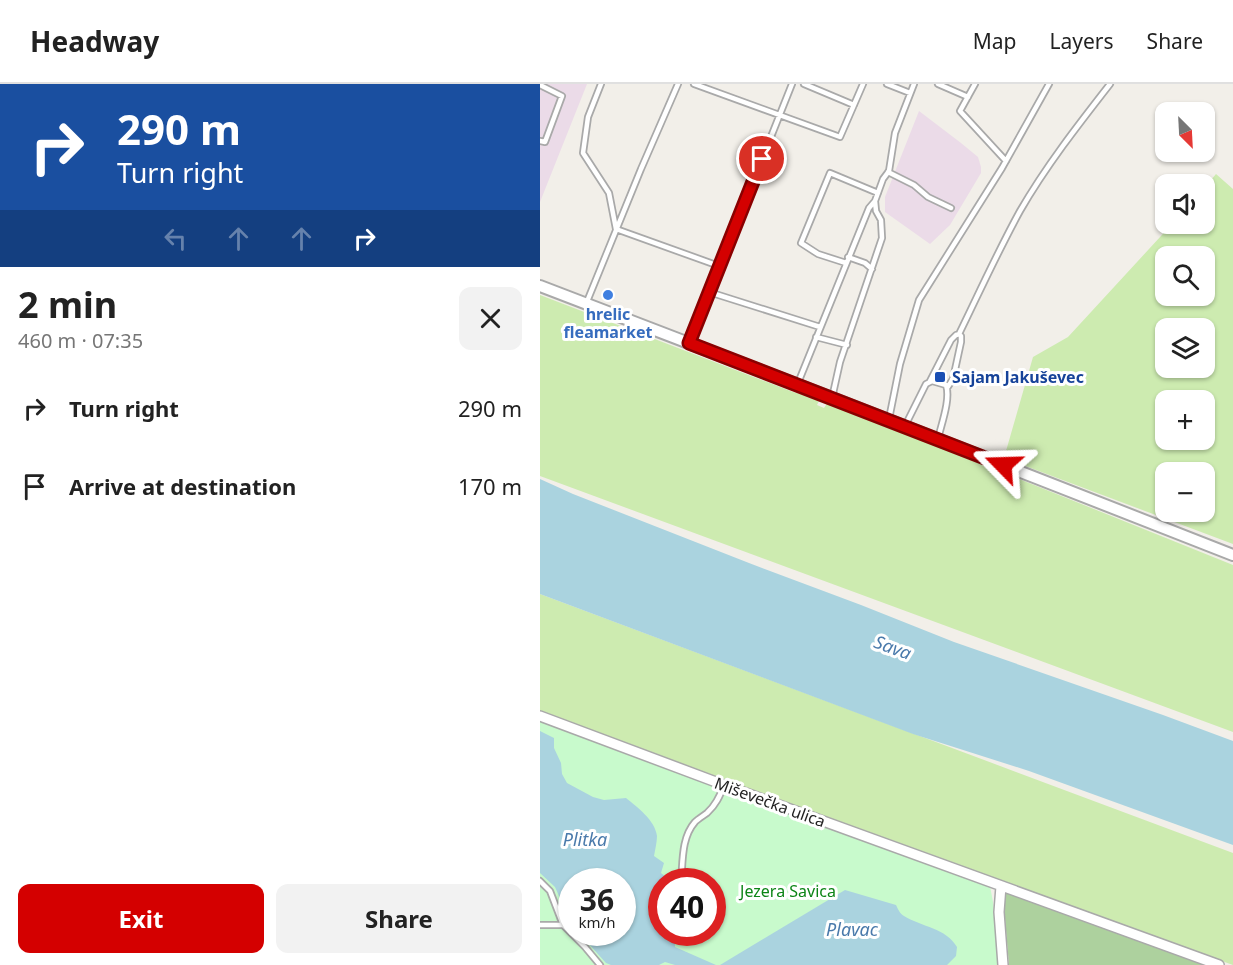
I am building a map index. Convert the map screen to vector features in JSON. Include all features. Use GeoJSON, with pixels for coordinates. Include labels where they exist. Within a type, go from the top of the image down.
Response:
{"type":"FeatureCollection","features":[{"type":"Feature","properties":{"kind":"street"},"geometry":{"type":"LineString","coordinates":[[540,286],[1233,555]]}},
{"type":"Feature","properties":{"kind":"street","name":"Miševečka ulica"},"geometry":{"type":"LineString","coordinates":[[540,716],[1219,965]]}},
{"type":"Feature","properties":{"kind":"street"},"geometry":{"type":"LineString","coordinates":[[1001,886],[999,912],[1003,965]]}},
{"type":"Feature","properties":{"kind":"lane"},"geometry":{"type":"LineString","coordinates":[[601,84],[588,117],[583,153],[609,193],[616,229]]}},
{"type":"Feature","properties":{"kind":"lane"},"geometry":{"type":"LineString","coordinates":[[585,304],[678,84]]}},
{"type":"Feature","properties":{"kind":"lane"},"geometry":{"type":"LineString","coordinates":[[694,84],[840,137],[863,84]]}},
{"type":"Feature","properties":{"kind":"lane"},"geometry":{"type":"LineString","coordinates":[[689,343],[792,84]]}},
{"type":"Feature","properties":{"kind":"lane"},"geometry":{"type":"LineString","coordinates":[[804,84],[854,105]]}},
{"type":"Feature","properties":{"kind":"lane"},"geometry":{"type":"LineString","coordinates":[[887,84],[910,93]]}},
{"type":"Feature","properties":{"kind":"lane"},"geometry":{"type":"LineString","coordinates":[[797,384],[869,208],[875,201],[888,172],[895,133],[914,84]]}},
{"type":"Feature","properties":{"kind":"lane"},"geometry":{"type":"LineString","coordinates":[[938,84],[968,97]]}},
{"type":"Feature","properties":{"kind":"lane"},"geometry":{"type":"LineString","coordinates":[[975,84],[960,111],[1006,161]]}},
{"type":"Feature","properties":{"kind":"lane"},"geometry":{"type":"LineString","coordinates":[[889,420],[900,364],[919,300],[1006,161],[1049,84]]}},
{"type":"Feature","properties":{"kind":"lane"},"geometry":{"type":"LineString","coordinates":[[905,426],[951,340],[959,334],[1021,209],[1061,147],[1110,84]]}},
{"type":"Feature","properties":{"kind":"lane"},"geometry":{"type":"LineString","coordinates":[[540,85],[562,96],[545,142],[540,141]]}},
{"type":"Feature","properties":{"kind":"lane"},"geometry":{"type":"LineString","coordinates":[[888,172],[914,185],[928,197],[951,208]]}},
{"type":"Feature","properties":{"kind":"lane"},"geometry":{"type":"LineString","coordinates":[[846,264],[818,254],[801,243],[830,173],[878,193]]}},
{"type":"Feature","properties":{"kind":"lane"},"geometry":{"type":"LineString","coordinates":[[832,398],[840,362],[882,238],[881,220],[876,211],[875,201]]}},
{"type":"Feature","properties":{"kind":"lane"},"geometry":{"type":"LineString","coordinates":[[616,229],[719,266]]}},
{"type":"Feature","properties":{"kind":"lane"},"geometry":{"type":"LineString","coordinates":[[848,257],[872,269]]}},
{"type":"Feature","properties":{"kind":"lane"},"geometry":{"type":"LineString","coordinates":[[709,292],[820,327]]}},
{"type":"Feature","properties":{"kind":"lane"},"geometry":{"type":"LineString","coordinates":[[938,439],[944,418],[947,388],[953,379],[955,369],[961,338],[959,334]]}},
{"type":"Feature","properties":{"kind":"lane"},"geometry":{"type":"LineString","coordinates":[[816,337],[846,345]]}},
{"type":"Feature","properties":{"kind":"lane"},"geometry":{"type":"LineString","coordinates":[[930,382],[947,388]]}},
{"type":"Feature","properties":{"kind":"lane"},"geometry":{"type":"LineString","coordinates":[[682,868],[684,843],[689,832],[717,802],[724,785]]}},
{"type":"Feature","properties":{"kind":"lane"},"geometry":{"type":"LineString","coordinates":[[540,881],[550,891],[558,912]]}},
{"type":"Feature","properties":{"kind":"lane"},"geometry":{"type":"LineString","coordinates":[[540,925],[558,925]]}},
{"type":"Feature","properties":{"kind":"lane"},"geometry":{"type":"LineString","coordinates":[[584,946],[600,965]]}},
{"type":"Feature","properties":{"kind":"shaded area"},"geometry":{"type":"Polygon","coordinates":[[[540,84],[587,84],[540,202],[540,84]]]}},
{"type":"Feature","properties":{"kind":"shaded area"},"geometry":{"type":"Polygon","coordinates":[[[919,111],[978,157],[981,167],[981,173],[950,225],[930,244],[885,212],[885,197],[919,111]]]}},
{"type":"Feature","properties":{"kind":"green space"},"geometry":{"type":"Polygon","coordinates":[[[1216,174],[1233,189],[1233,544],[1174,522],[1215,522],[1215,462],[1155,462],[1155,515],[1004,458],[1033,357],[1068,337],[1163,234],[1215,234],[1216,174]]]}},
{"type":"Feature","properties":{"kind":"green space"},"geometry":{"type":"Polygon","coordinates":[[[540,295],[793,392],[820,399],[817,405],[824,408],[828,402],[1233,565],[1233,732],[540,476],[540,295]]]}},
{"type":"Feature","properties":{"kind":"green space"},"geometry":{"type":"Polygon","coordinates":[[[540,594],[1233,853],[1233,965],[939,860],[540,712],[540,594]]]}},
{"type":"Feature","properties":{"kind":"green space","name":"Jezera Savica"},"geometry":{"type":"Polygon","coordinates":[[[540,719],[990,886],[999,965],[540,965],[540,719]]]}},
{"type":"Feature","properties":{"kind":"green space"},"geometry":{"type":"Polygon","coordinates":[[[1009,893],[1207,965],[1009,965],[1003,895],[1009,893]]]}},
{"type":"Feature","properties":{"kind":"water","name":"Sava"},"geometry":{"type":"Polygon","coordinates":[[[540,479],[573,494],[954,642],[1233,741],[1233,845],[1029,771],[913,734],[540,594],[540,479]]]}},
{"type":"Feature","properties":{"kind":"water","name":"Plitka"},"geometry":{"type":"Polygon","coordinates":[[[540,731],[554,738],[554,748],[567,783],[593,797],[604,800],[626,798],[649,819],[656,830],[654,856],[664,863],[662,868],[648,868],[648,946],[675,946],[716,965],[675,965],[665,962],[659,965],[611,965],[606,963],[591,946],[636,946],[636,868],[558,868],[558,894],[555,887],[540,873],[540,731]]]}},
{"type":"Feature","properties":{"kind":"water","name":"Plavac"},"geometry":{"type":"Polygon","coordinates":[[[845,890],[896,905],[904,916],[947,936],[957,947],[956,956],[947,965],[720,965],[845,890]]]}},
{"type":"Feature","properties":{"kind":"place","name":"hrelic fleamarket"},"geometry":{"type":"Point","coordinates":[608,295]}},
{"type":"Feature","properties":{"kind":"place","name":"Sajam Jakuševec"},"geometry":{"type":"Point","coordinates":[940,377]}},
{"type":"Feature","properties":{"kind":"route"},"geometry":{"type":"LineString","coordinates":[[762,159],[689,343],[1003,465]]}}]}
